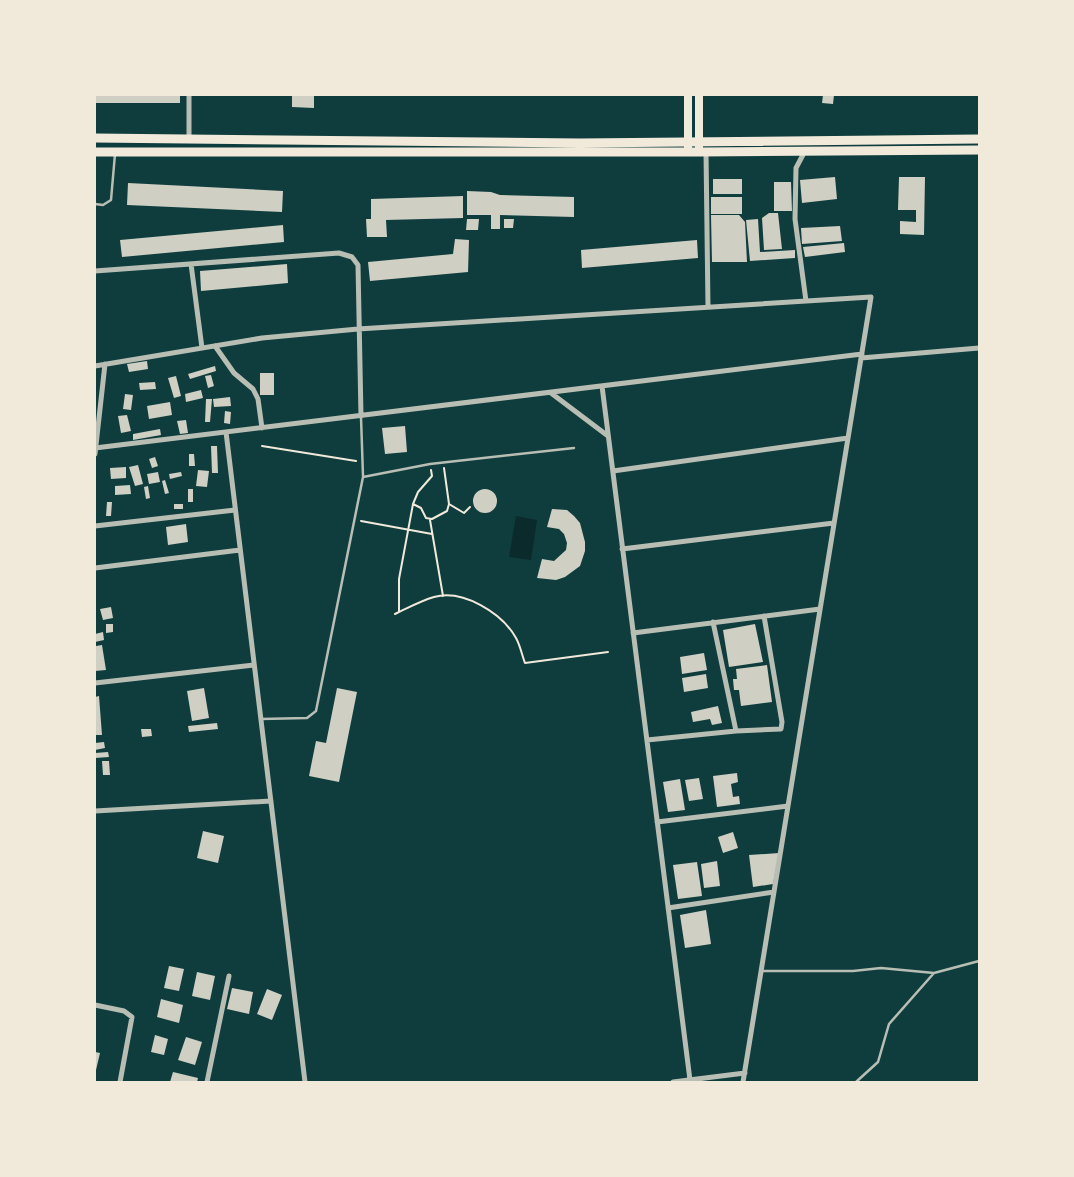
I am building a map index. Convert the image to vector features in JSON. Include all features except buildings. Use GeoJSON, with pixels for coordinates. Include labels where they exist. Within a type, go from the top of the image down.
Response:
{"type":"FeatureCollection","features":[{"type":"Feature","properties":{"kind":"main road"},"geometry":{"type":"LineString","coordinates":[[688,95],[688,147]]}},
{"type":"Feature","properties":{"kind":"main road"},"geometry":{"type":"LineString","coordinates":[[698,95],[699,142],[702,152]]}},
{"type":"Feature","properties":{"kind":"main road"},"geometry":{"type":"LineString","coordinates":[[95,138],[688,147],[702,152],[979,150]]}},
{"type":"Feature","properties":{"kind":"main road"},"geometry":{"type":"LineString","coordinates":[[95,152],[688,147],[699,142],[979,139]]}},
{"type":"Feature","properties":{"kind":"street"},"geometry":{"type":"LineString","coordinates":[[189,95],[189,139]]}},
{"type":"Feature","properties":{"kind":"street"},"geometry":{"type":"LineString","coordinates":[[805,151],[796,168],[795,219],[806,301]]}},
{"type":"Feature","properties":{"kind":"street"},"geometry":{"type":"LineString","coordinates":[[702,152],[708,307]]}},
{"type":"Feature","properties":{"kind":"street"},"geometry":{"type":"LineString","coordinates":[[95,272],[339,253],[352,257],[358,265],[361,416]]}},
{"type":"Feature","properties":{"kind":"street"},"geometry":{"type":"LineString","coordinates":[[191,264],[202,348]]}},
{"type":"Feature","properties":{"kind":"street"},"geometry":{"type":"LineString","coordinates":[[95,366],[262,338],[358,329],[871,296],[743,1082]]}},
{"type":"Feature","properties":{"kind":"street"},"geometry":{"type":"LineString","coordinates":[[215,346],[234,373],[253,389],[258,399],[262,428]]}},
{"type":"Feature","properties":{"kind":"street"},"geometry":{"type":"LineString","coordinates":[[96,448],[862,356],[979,348]]}},
{"type":"Feature","properties":{"kind":"street"},"geometry":{"type":"LineString","coordinates":[[95,454],[105,364]]}},
{"type":"Feature","properties":{"kind":"street"},"geometry":{"type":"LineString","coordinates":[[602,386],[690,1080]]}},
{"type":"Feature","properties":{"kind":"street"},"geometry":{"type":"LineString","coordinates":[[551,392],[608,436]]}},
{"type":"Feature","properties":{"kind":"street"},"geometry":{"type":"LineString","coordinates":[[226,432],[305,1082]]}},
{"type":"Feature","properties":{"kind":"street"},"geometry":{"type":"LineString","coordinates":[[613,471],[848,438]]}},
{"type":"Feature","properties":{"kind":"street"},"geometry":{"type":"LineString","coordinates":[[95,526],[235,510]]}},
{"type":"Feature","properties":{"kind":"street"},"geometry":{"type":"LineString","coordinates":[[622,549],[834,523]]}},
{"type":"Feature","properties":{"kind":"street"},"geometry":{"type":"LineString","coordinates":[[95,568],[240,550]]}},
{"type":"Feature","properties":{"kind":"street"},"geometry":{"type":"LineString","coordinates":[[633,633],[820,608]]}},
{"type":"Feature","properties":{"kind":"street"},"geometry":{"type":"LineString","coordinates":[[647,740],[736,731],[781,730],[782,722],[764,616]]}},
{"type":"Feature","properties":{"kind":"street"},"geometry":{"type":"LineString","coordinates":[[713,622],[736,731]]}},
{"type":"Feature","properties":{"kind":"street"},"geometry":{"type":"LineString","coordinates":[[95,682],[254,666]]}},
{"type":"Feature","properties":{"kind":"street"},"geometry":{"type":"LineString","coordinates":[[95,811],[271,801]]}},
{"type":"Feature","properties":{"kind":"street"},"geometry":{"type":"LineString","coordinates":[[657,822],[788,806]]}},
{"type":"Feature","properties":{"kind":"street"},"geometry":{"type":"LineString","coordinates":[[668,908],[774,892]]}},
{"type":"Feature","properties":{"kind":"street"},"geometry":{"type":"LineString","coordinates":[[207,1082],[229,976]]}},
{"type":"Feature","properties":{"kind":"street"},"geometry":{"type":"LineString","coordinates":[[95,1005],[124,1011],[132,1017],[120,1082]]}},
{"type":"Feature","properties":{"kind":"street"},"geometry":{"type":"LineString","coordinates":[[673,1082],[745,1073]]}},
{"type":"Feature","properties":{"kind":"lane"},"geometry":{"type":"LineString","coordinates":[[95,204],[103,205],[111,200],[115,152]]}},
{"type":"Feature","properties":{"kind":"lane"},"geometry":{"type":"LineString","coordinates":[[261,719],[307,718],[316,711],[362,476],[361,416]]}},
{"type":"Feature","properties":{"kind":"lane"},"geometry":{"type":"LineString","coordinates":[[362,476],[443,463],[574,448]]}},
{"type":"Feature","properties":{"kind":"lane"},"geometry":{"type":"LineString","coordinates":[[762,971],[852,971],[881,968],[934,973],[979,961]]}},
{"type":"Feature","properties":{"kind":"lane"},"geometry":{"type":"LineString","coordinates":[[856,1082],[878,1062],[889,1024],[934,973]]}},
{"type":"Feature","properties":{"kind":"path"},"geometry":{"type":"LineString","coordinates":[[262,446],[363,462]]}},
{"type":"Feature","properties":{"kind":"path"},"geometry":{"type":"LineString","coordinates":[[430,519],[448,511],[449,504],[443,463]]}},
{"type":"Feature","properties":{"kind":"path"},"geometry":{"type":"LineString","coordinates":[[399,612],[399,579],[413,504],[418,492],[432,476]]}},
{"type":"Feature","properties":{"kind":"path"},"geometry":{"type":"LineString","coordinates":[[413,504],[420,508],[426,518],[430,519]]}},
{"type":"Feature","properties":{"kind":"path"},"geometry":{"type":"LineString","coordinates":[[449,504],[464,513],[470,508]]}},
{"type":"Feature","properties":{"kind":"path"},"geometry":{"type":"LineString","coordinates":[[430,519],[443,596]]}},
{"type":"Feature","properties":{"kind":"path"},"geometry":{"type":"LineString","coordinates":[[354,520],[432,534]]}},
{"type":"Feature","properties":{"kind":"path"},"geometry":{"type":"LineString","coordinates":[[396,614],[423,601],[443,596],[453,597],[488,609],[504,623],[516,638],[525,663],[608,652]]}},
{"type":"Feature","properties":{"kind":"water"},"geometry":{"type":"Polygon","coordinates":[[[516,516],[537,520],[531,560],[509,557],[516,516]]]}}]}
